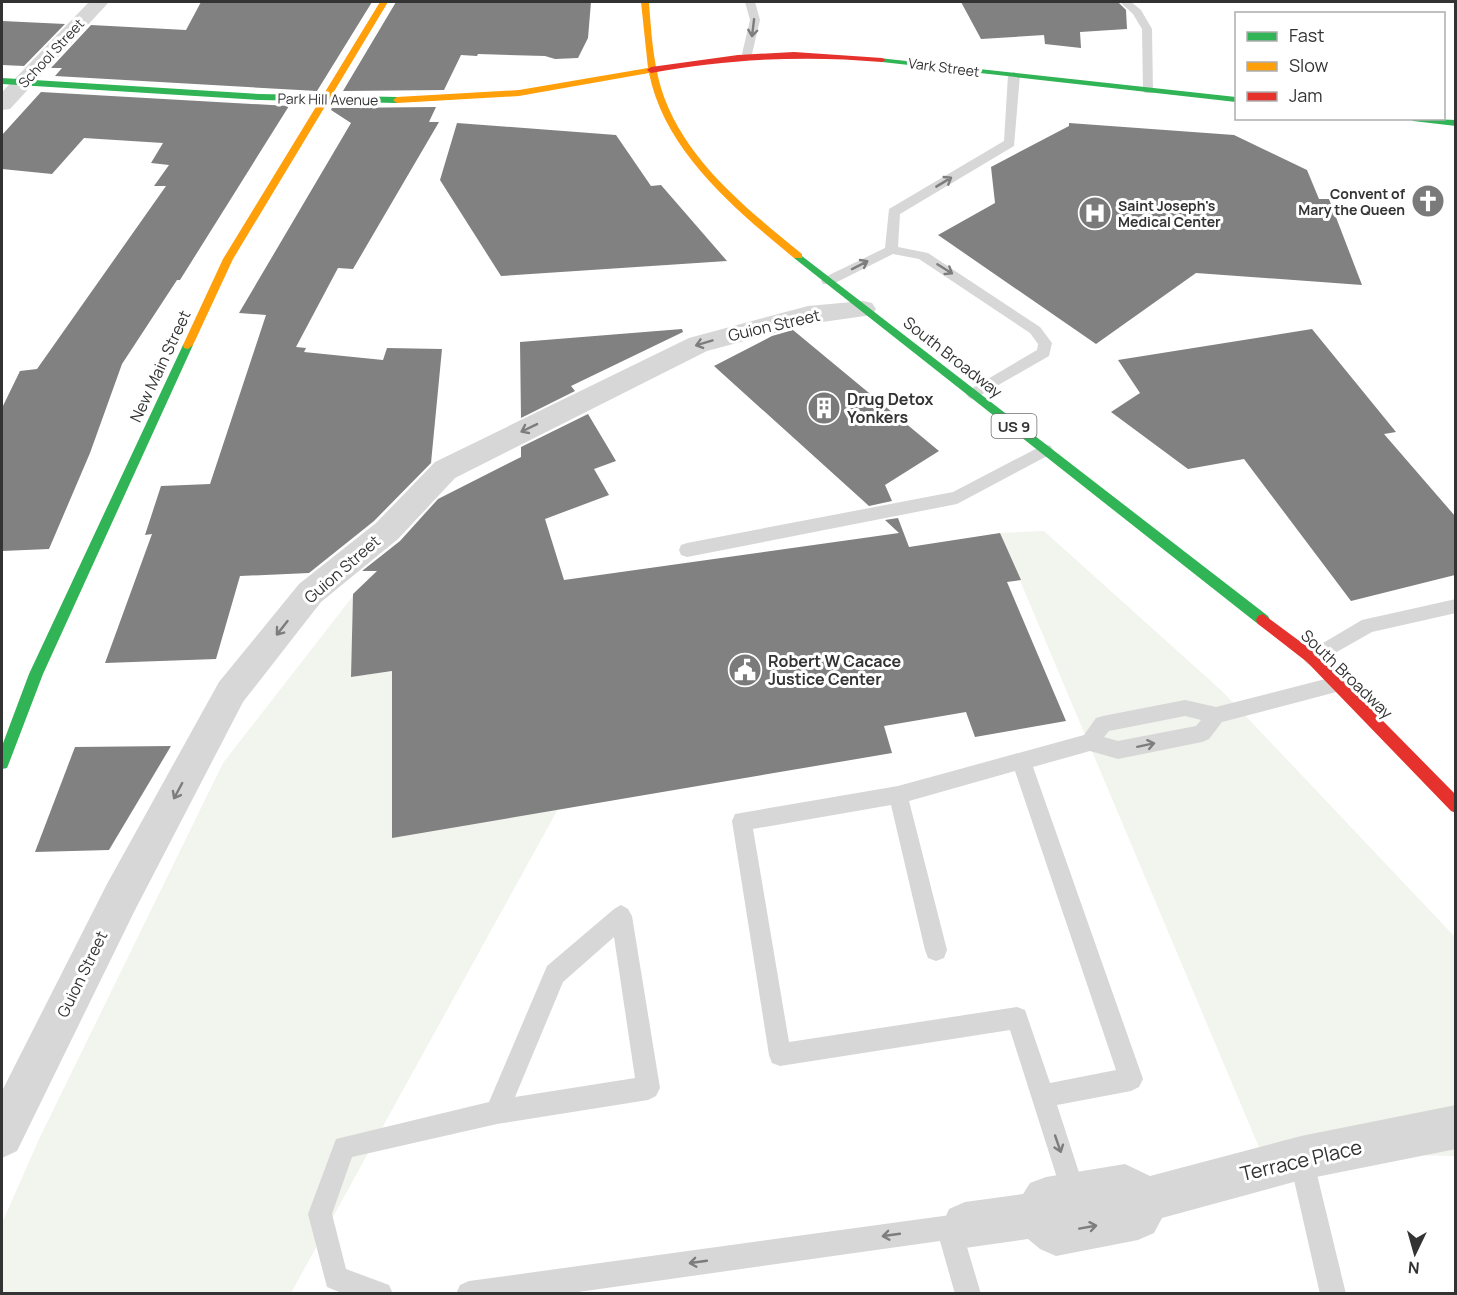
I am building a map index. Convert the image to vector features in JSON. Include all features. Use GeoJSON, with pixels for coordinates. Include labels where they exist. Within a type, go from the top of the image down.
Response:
{"type":"FeatureCollection","features":[{"type":"Feature","properties":{"kind":"street","name":"School Street"},"geometry":{"type":"LineString","coordinates":[[2,104],[99,2]]}},
{"type":"Feature","properties":{"kind":"street","name":"New Main Street"},"geometry":{"type":"LineString","coordinates":[[5,745],[228,259],[384,2]]}},
{"type":"Feature","properties":{"kind":"street","name":"South Broadway"},"geometry":{"type":"LineString","coordinates":[[645,2],[652,69],[662,102],[686,143],[716,183],[750,217],[863,309],[1311,658],[1455,806]]}},
{"type":"Feature","properties":{"kind":"street","name":"Vark Street"},"geometry":{"type":"LineString","coordinates":[[652,69],[747,54],[787,53],[858,57],[1235,100]]}},
{"type":"Feature","properties":{"kind":"street","name":"Park Hill Avenue"},"geometry":{"type":"LineString","coordinates":[[2,81],[324,101],[415,100],[519,93],[620,78],[652,69]]}},
{"type":"Feature","properties":{"kind":"street"},"geometry":{"type":"LineString","coordinates":[[1430,120],[1455,123]]}},
{"type":"Feature","properties":{"kind":"street","name":"Guion Street"},"geometry":{"type":"LineString","coordinates":[[2,1137],[121,897],[231,692],[310,593],[387,531],[445,470],[698,344],[808,315],[863,309]]}},
{"type":"Feature","properties":{"kind":"street","name":"Terrace Place"},"geometry":{"type":"LineString","coordinates":[[1147,1199],[1301,1158],[1455,1127]]}},
{"type":"Feature","properties":{"kind":"street"},"geometry":{"type":"LineString","coordinates":[[957,1226],[1036,1215],[1056,1233],[1138,1218],[1147,1199],[1125,1186],[1046,1199],[1036,1215]]}},
{"type":"Feature","properties":{"kind":"lane"},"geometry":{"type":"LineString","coordinates":[[747,54],[755,20],[750,2]]}},
{"type":"Feature","properties":{"kind":"lane"},"geometry":{"type":"LineString","coordinates":[[1125,2],[1137,12],[1147,29],[1149,91]]}},
{"type":"Feature","properties":{"kind":"lane"},"geometry":{"type":"LineString","coordinates":[[891,249],[894,212],[1010,143],[1014,75]]}},
{"type":"Feature","properties":{"kind":"lane"},"geometry":{"type":"LineString","coordinates":[[828,281],[891,249],[923,256],[969,284],[1035,330],[1045,343],[1044,352],[974,394]]}},
{"type":"Feature","properties":{"kind":"lane"},"geometry":{"type":"LineString","coordinates":[[687,550],[957,498],[1046,450]]}},
{"type":"Feature","properties":{"kind":"lane"},"geometry":{"type":"LineString","coordinates":[[1311,658],[1368,625],[1455,606]]}},
{"type":"Feature","properties":{"kind":"lane"},"geometry":{"type":"LineString","coordinates":[[1090,742],[1103,724],[1185,708],[1216,715],[1337,684]]}},
{"type":"Feature","properties":{"kind":"lane"},"geometry":{"type":"LineString","coordinates":[[1074,1194],[1017,1018],[780,1056],[742,821],[898,795],[1090,742],[1118,750],[1202,733],[1216,715]]}},
{"type":"Feature","properties":{"kind":"lane"},"geometry":{"type":"LineString","coordinates":[[1021,760],[1131,1079],[1041,1096]]}},
{"type":"Feature","properties":{"kind":"lane"},"geometry":{"type":"LineString","coordinates":[[898,795],[936,950]]}},
{"type":"Feature","properties":{"kind":"lane"},"geometry":{"type":"LineString","coordinates":[[380,1293],[336,1278],[333,1267],[320,1214],[344,1147],[497,1112],[648,1088],[621,916],[555,974],[497,1112]]}},
{"type":"Feature","properties":{"kind":"lane"},"geometry":{"type":"LineString","coordinates":[[1301,1158],[1333,1293]]}},
{"type":"Feature","properties":{"kind":"lane"},"geometry":{"type":"LineString","coordinates":[[469,1293],[957,1226],[968,1293]]}},
{"type":"Feature","properties":{"kind":"shaded area"},"geometry":{"type":"Polygon","coordinates":[[[1044,531],[1223,692],[1455,937],[1455,1156],[1261,1152],[1000,533],[1044,531]]]}},
{"type":"Feature","properties":{"kind":"shaded area"},"geometry":{"type":"Polygon","coordinates":[[[353,596],[351,677],[392,671],[392,837],[558,809],[291,1293],[2,1294],[2,1223],[40,1137],[223,763],[353,596]]]}},
{"type":"Feature","properties":{"kind":"building"},"geometry":{"type":"Polygon","coordinates":[[[201,2],[372,2],[317,91],[55,76],[62,68],[51,68],[91,25],[186,30],[201,2]]]}},
{"type":"Feature","properties":{"kind":"building"},"geometry":{"type":"Polygon","coordinates":[[[396,2],[591,2],[588,38],[578,58],[461,55],[444,90],[343,91],[396,2]]]}},
{"type":"Feature","properties":{"kind":"building"},"geometry":{"type":"Polygon","coordinates":[[[961,2],[1118,2],[1126,10],[1127,29],[1080,32],[1081,48],[1045,44],[1044,35],[981,39],[961,2]]]}},
{"type":"Feature","properties":{"kind":"building"},"geometry":{"type":"Polygon","coordinates":[[[2,21],[65,24],[24,66],[2,65],[2,21]]]}},
{"type":"Feature","properties":{"kind":"building"},"geometry":{"type":"Polygon","coordinates":[[[41,92],[289,106],[180,280],[177,280],[122,364],[90,453],[49,549],[2,551],[2,408],[20,371],[37,369],[166,186],[154,186],[169,165],[151,163],[163,143],[84,138],[52,174],[2,169],[2,135],[41,92]]]}},
{"type":"Feature","properties":{"kind":"building"},"geometry":{"type":"Polygon","coordinates":[[[436,107],[429,122],[439,122],[353,269],[338,268],[296,347],[306,348],[304,352],[383,360],[387,348],[442,349],[431,463],[374,521],[309,573],[240,576],[216,659],[105,663],[152,534],[145,535],[161,486],[210,484],[266,315],[239,313],[351,123],[331,110],[332,108],[436,107]]]}},
{"type":"Feature","properties":{"kind":"building"},"geometry":{"type":"Polygon","coordinates":[[[457,123],[616,135],[651,186],[661,185],[727,261],[501,276],[440,180],[457,123]]]}},
{"type":"Feature","properties":{"kind":"building","name":"Saint Joseph's Medical Center"},"geometry":{"type":"Polygon","coordinates":[[[1069,123],[1234,135],[1307,170],[1319,199],[1329,199],[1362,285],[1196,273],[1096,344],[938,235],[995,203],[991,167],[1069,126],[1069,123]]]}},
{"type":"Feature","properties":{"kind":"building"},"geometry":{"type":"Polygon","coordinates":[[[682,329],[683,332],[571,386],[575,391],[521,418],[520,342],[682,329]]]}},
{"type":"Feature","properties":{"kind":"building"},"geometry":{"type":"Polygon","coordinates":[[[1312,329],[1396,432],[1384,434],[1455,516],[1455,575],[1351,601],[1244,459],[1188,469],[1111,412],[1140,393],[1118,360],[1312,329]]]}},
{"type":"Feature","properties":{"kind":"building","name":"Drug Detox Yonkers"},"geometry":{"type":"Polygon","coordinates":[[[793,330],[939,451],[885,485],[892,501],[869,506],[714,366],[772,336],[793,330]]]}},
{"type":"Feature","properties":{"kind":"building"},"geometry":{"type":"Polygon","coordinates":[[[588,414],[616,461],[594,469],[609,495],[545,519],[564,580],[899,533],[885,520],[898,518],[909,547],[1000,533],[1021,580],[1007,582],[1066,721],[975,737],[966,712],[884,726],[892,753],[392,838],[392,671],[351,677],[353,594],[377,571],[362,571],[400,541],[438,499],[521,457],[521,447],[588,414]]]}},
{"type":"Feature","properties":{"kind":"building"},"geometry":{"type":"Polygon","coordinates":[[[171,746],[109,850],[35,852],[75,747],[171,746]]]}},
{"type":"Feature","properties":{"kind":"traffic: fast"},"geometry":{"type":"LineString","coordinates":[[882,60],[1235,100]]}},
{"type":"Feature","properties":{"kind":"traffic: fast"},"geometry":{"type":"LineString","coordinates":[[2,81],[260,97],[397,100]]}},
{"type":"Feature","properties":{"kind":"traffic: fast"},"geometry":{"type":"LineString","coordinates":[[1430,120],[1456,123]]}},
{"type":"Feature","properties":{"kind":"traffic: fast"},"geometry":{"type":"LineString","coordinates":[[798,256],[1263,620]]}},
{"type":"Feature","properties":{"kind":"traffic: fast"},"geometry":{"type":"LineString","coordinates":[[2,763],[36,674],[188,345]]}},
{"type":"Feature","properties":{"kind":"traffic: slow"},"geometry":{"type":"LineString","coordinates":[[188,345],[228,259],[384,2]]}},
{"type":"Feature","properties":{"kind":"traffic: slow"},"geometry":{"type":"LineString","coordinates":[[645,2],[654,78],[673,125],[687,147],[720,187],[798,256]]}},
{"type":"Feature","properties":{"kind":"traffic: slow"},"geometry":{"type":"LineString","coordinates":[[397,100],[519,93],[651,70]]}},
{"type":"Feature","properties":{"kind":"traffic: jam"},"geometry":{"type":"LineString","coordinates":[[651,70],[710,61],[766,56],[822,55],[882,60]]}},
{"type":"Feature","properties":{"kind":"traffic: jam"},"geometry":{"type":"LineString","coordinates":[[1263,620],[1312,658],[1456,806]]}},
{"type":"Feature","properties":{"kind":"place","name":"Convent of Mary the Queen"},"geometry":{"type":"Point","coordinates":[1428,201]}},
{"type":"Feature","properties":{"kind":"place","name":"Saint Joseph's Medical Center"},"geometry":{"type":"Point","coordinates":[1095,213]}},
{"type":"Feature","properties":{"kind":"place","name":"Drug Detox Yonkers"},"geometry":{"type":"Point","coordinates":[824,408]}},
{"type":"Feature","properties":{"kind":"place","name":"Robert W Cacace Justice Center"},"geometry":{"type":"Point","coordinates":[745,670]}}]}
